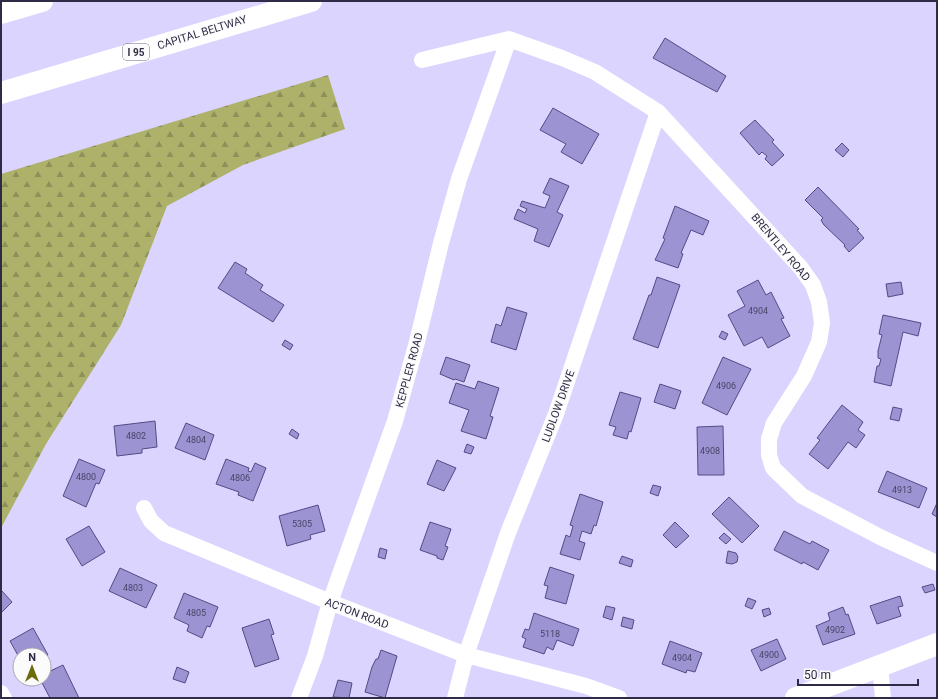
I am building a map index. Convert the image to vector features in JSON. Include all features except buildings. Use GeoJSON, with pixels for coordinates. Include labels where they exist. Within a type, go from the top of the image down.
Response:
{"type":"FeatureCollection","features":[{"type":"Feature","properties":{"kind":"main road"},"geometry":{"type":"LineString","coordinates":[[1,14],[42,1]]}},
{"type":"Feature","properties":{"kind":"main road","name":"CAPITAL BELTWAY"},"geometry":{"type":"LineString","coordinates":[[1,93],[311,1]]}},
{"type":"Feature","properties":{"kind":"main road"},"geometry":{"type":"LineString","coordinates":[[270,12],[323,1]]}},
{"type":"Feature","properties":{"kind":"main road"},"geometry":{"type":"LineString","coordinates":[[796,698],[824,692],[880,665],[937,644]]}},
{"type":"Feature","properties":{"kind":"street"},"geometry":{"type":"LineString","coordinates":[[422,60],[509,39]]}},
{"type":"Feature","properties":{"kind":"street","name":"BRENTLEY ROAD"},"geometry":{"type":"LineString","coordinates":[[509,39],[562,58],[595,72],[658,112],[801,268],[813,285],[820,302],[822,323],[819,342],[804,376],[774,423],[769,439],[769,455],[773,468],[802,496],[882,538],[937,563]]}},
{"type":"Feature","properties":{"kind":"street","name":"KEPPLER ROAD"},"geometry":{"type":"LineString","coordinates":[[299,698],[315,656],[330,602],[395,420],[417,342],[439,250],[459,179],[509,39]]}},
{"type":"Feature","properties":{"kind":"street","name":"LUDLOW DRIVE"},"geometry":{"type":"LineString","coordinates":[[455,698],[466,655],[508,533],[556,414],[658,112]]}},
{"type":"Feature","properties":{"kind":"street","name":"ACTON ROAD"},"geometry":{"type":"LineString","coordinates":[[144,508],[151,521],[164,533],[330,602],[466,655],[586,686],[619,698]]}},
{"type":"Feature","properties":{"kind":"street"},"geometry":{"type":"LineString","coordinates":[[880,665],[883,698]]}},
{"type":"Feature","properties":{"kind":"street"},"geometry":{"type":"LineString","coordinates":[[1,693],[4,698]]}},
{"type":"Feature","properties":{"kind":"green space"},"geometry":{"type":"Polygon","coordinates":[[[328,75],[345,129],[243,165],[167,206],[121,325],[46,444],[1,528],[1,174],[328,75]]]}}]}
